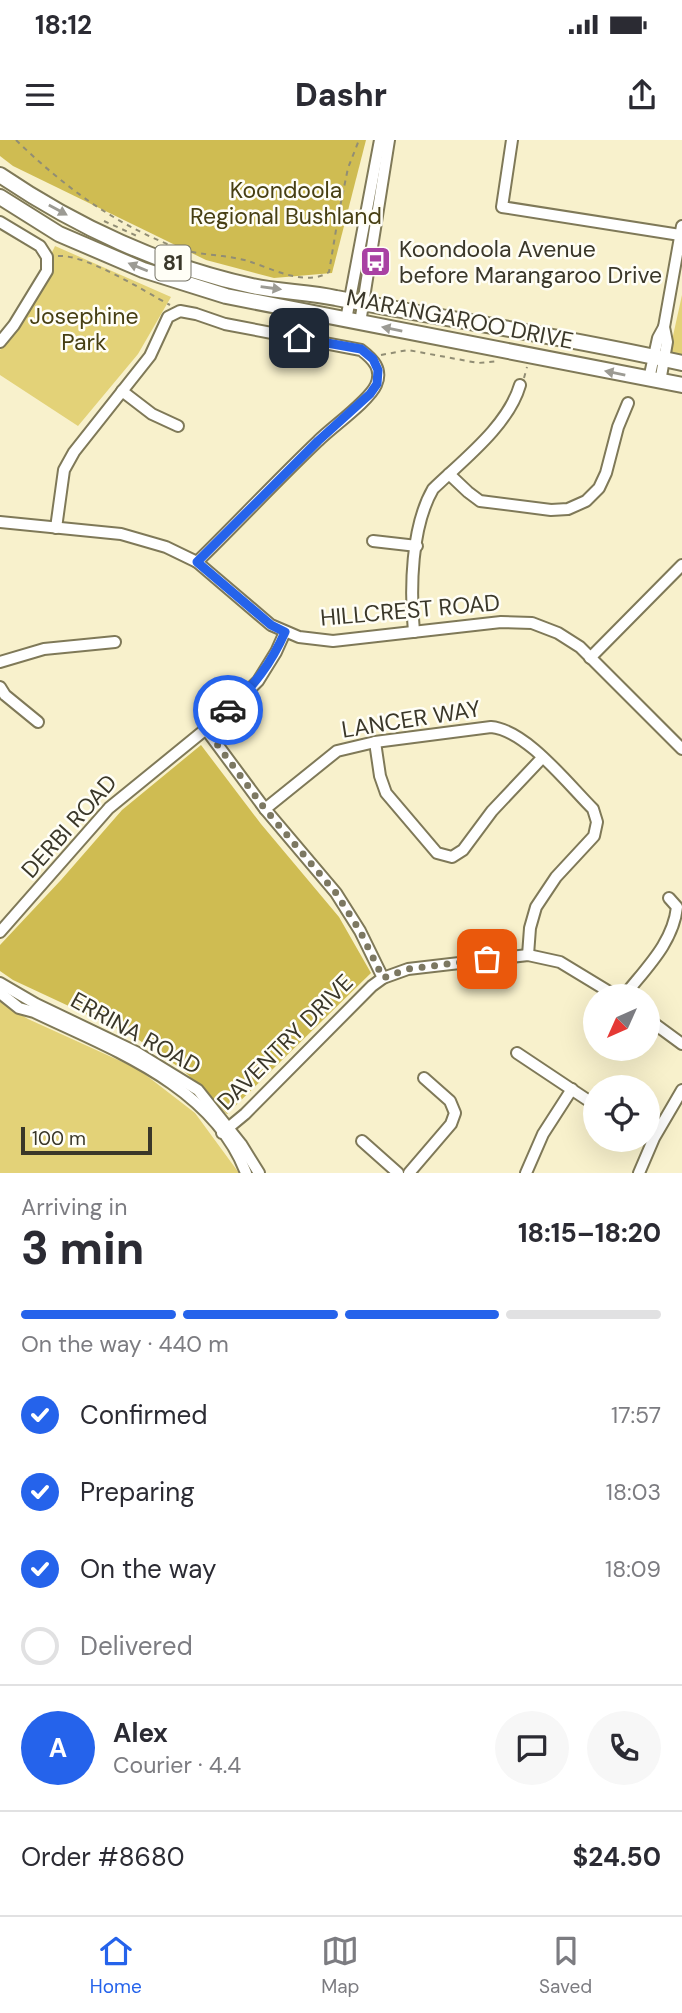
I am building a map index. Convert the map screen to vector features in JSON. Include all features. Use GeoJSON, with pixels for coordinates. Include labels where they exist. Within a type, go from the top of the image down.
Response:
{"type":"FeatureCollection","features":[{"type":"Feature","properties":{"kind":"main road","name":"MARANGAROO DRIVE"},"geometry":{"type":"LineString","coordinates":[[0,175],[22,190],[129,247],[252,286],[356,301],[682,363]]}},
{"type":"Feature","properties":{"kind":"main road","name":"MARANGAROO DRIVE"},"geometry":{"type":"LineString","coordinates":[[0,197],[59,234],[143,270],[226,296],[682,385]]}},
{"type":"Feature","properties":{"kind":"street"},"geometry":{"type":"LineString","coordinates":[[353,322],[380,140]]}},
{"type":"Feature","properties":{"kind":"street"},"geometry":{"type":"LineString","coordinates":[[356,301],[389,140]]}},
{"type":"Feature","properties":{"kind":"street"},"geometry":{"type":"LineString","coordinates":[[512,140],[502,207],[681,230],[664,327],[658,338],[659,358],[654,380]]}},
{"type":"Feature","properties":{"kind":"street"},"geometry":{"type":"LineString","coordinates":[[0,222],[40,246],[47,257],[47,271],[14,325],[0,342]]}},
{"type":"Feature","properties":{"kind":"street"},"geometry":{"type":"LineString","coordinates":[[56,528],[64,470],[74,452],[150,356],[168,317],[180,311],[196,313],[225,324],[361,349],[371,357],[378,370],[377,384],[370,394],[318,441],[197,562]]}},
{"type":"Feature","properties":{"kind":"street"},"geometry":{"type":"LineString","coordinates":[[414,632],[412,575],[425,502],[433,489],[505,417],[515,402],[520,385]]}},
{"type":"Feature","properties":{"kind":"street"},"geometry":{"type":"LineString","coordinates":[[122,391],[152,414],[178,426]]}},
{"type":"Feature","properties":{"kind":"street"},"geometry":{"type":"LineString","coordinates":[[449,474],[480,501],[551,510],[568,509],[586,501],[599,488],[628,403]]}},
{"type":"Feature","properties":{"kind":"street","name":"HILLCREST ROAD"},"geometry":{"type":"LineString","coordinates":[[0,522],[121,534],[166,547],[197,562],[271,625],[299,637],[333,641],[501,622],[532,623],[558,633],[590,658],[682,749]]}},
{"type":"Feature","properties":{"kind":"street"},"geometry":{"type":"LineString","coordinates":[[373,541],[416,546]]}},
{"type":"Feature","properties":{"kind":"street"},"geometry":{"type":"LineString","coordinates":[[590,658],[682,565]]}},
{"type":"Feature","properties":{"kind":"street","name":"DERBI ROAD"},"geometry":{"type":"LineString","coordinates":[[0,932],[108,808],[228,711],[258,681],[285,632]]}},
{"type":"Feature","properties":{"kind":"street"},"geometry":{"type":"LineString","coordinates":[[0,662],[44,649],[115,642]]}},
{"type":"Feature","properties":{"kind":"street"},"geometry":{"type":"LineString","coordinates":[[0,687],[5,695],[38,723]]}},
{"type":"Feature","properties":{"kind":"street","name":"LANCER WAY"},"geometry":{"type":"LineString","coordinates":[[265,809],[337,751],[375,742],[491,727],[503,728],[522,738],[593,809],[597,822],[594,836],[556,877],[536,907],[530,928],[528,955]]}},
{"type":"Feature","properties":{"kind":"street"},"geometry":{"type":"LineString","coordinates":[[205,728],[265,809],[336,893],[360,931],[383,978]]}},
{"type":"Feature","properties":{"kind":"street"},"geometry":{"type":"LineString","coordinates":[[375,742],[380,776],[386,793],[437,853],[452,858],[463,850],[492,811],[542,758]]}},
{"type":"Feature","properties":{"kind":"street"},"geometry":{"type":"LineString","coordinates":[[633,984],[668,939],[675,925],[677,907],[669,898]]}},
{"type":"Feature","properties":{"kind":"street","name":"DAVENTRY DRIVE"},"geometry":{"type":"LineString","coordinates":[[225,1130],[245,1114],[383,978],[408,969],[528,955],[560,962],[596,984]]}},
{"type":"Feature","properties":{"kind":"street","name":"ERRINA ROAD"},"geometry":{"type":"LineString","coordinates":[[0,983],[36,1004],[153,1061],[198,1090],[225,1130],[246,1173]]}},
{"type":"Feature","properties":{"kind":"street","name":"ERRINA ROAD"},"geometry":{"type":"LineString","coordinates":[[0,993],[19,1008],[34,1012],[156,1073],[191,1099],[241,1144],[259,1173]]}},
{"type":"Feature","properties":{"kind":"street"},"geometry":{"type":"LineString","coordinates":[[660,1027],[682,1044]]}},
{"type":"Feature","properties":{"kind":"street"},"geometry":{"type":"LineString","coordinates":[[517,1053],[583,1097]]}},
{"type":"Feature","properties":{"kind":"street"},"geometry":{"type":"LineString","coordinates":[[409,1173],[452,1124],[455,1113],[450,1101],[424,1078]]}},
{"type":"Feature","properties":{"kind":"street"},"geometry":{"type":"LineString","coordinates":[[526,1173],[543,1134],[572,1089]]}},
{"type":"Feature","properties":{"kind":"street"},"geometry":{"type":"LineString","coordinates":[[660,1123],[682,1090]]}},
{"type":"Feature","properties":{"kind":"street"},"geometry":{"type":"LineString","coordinates":[[362,1141],[398,1173]]}},
{"type":"Feature","properties":{"kind":"street"},"geometry":{"type":"LineString","coordinates":[[639,1173],[646,1152]]}},
{"type":"Feature","properties":{"kind":"path"},"geometry":{"type":"LineString","coordinates":[[16,140],[46,170],[91,204],[176,248],[241,259],[300,277],[318,279],[330,272],[348,168],[359,140]]}},
{"type":"Feature","properties":{"kind":"path"},"geometry":{"type":"LineString","coordinates":[[103,220],[137,236]]}},
{"type":"Feature","properties":{"kind":"path"},"geometry":{"type":"LineString","coordinates":[[47,257],[67,256],[120,277],[180,311]]}},
{"type":"Feature","properties":{"kind":"path"},"geometry":{"type":"LineString","coordinates":[[371,357],[408,350],[478,363],[506,361]]}},
{"type":"Feature","properties":{"kind":"path"},"geometry":{"type":"LineString","coordinates":[[522,366],[534,369]]}},
{"type":"Feature","properties":{"kind":"green space","name":"Koondoola Regional Bushland"},"geometry":{"type":"Polygon","coordinates":[[[0,140],[366,140],[332,273],[274,278],[206,260],[13,166],[0,156],[0,140]]]}},
{"type":"Feature","properties":{"kind":"green space","name":"Josephine Park"},"geometry":{"type":"Polygon","coordinates":[[[55,246],[171,297],[138,354],[78,426],[0,375],[0,350],[16,329],[55,246]]]}},
{"type":"Feature","properties":{"kind":"green space"},"geometry":{"type":"Polygon","coordinates":[[[682,295],[682,356],[669,354],[682,295]]]}},
{"type":"Feature","properties":{"kind":"green space"},"geometry":{"type":"Polygon","coordinates":[[[201,745],[261,824],[339,917],[371,973],[227,1114],[183,1070],[133,1036],[13,980],[0,971],[0,945],[122,810],[201,745]]]}},
{"type":"Feature","properties":{"kind":"green space"},"geometry":{"type":"Polygon","coordinates":[[[0,1001],[28,1019],[138,1069],[195,1113],[239,1173],[0,1173],[0,1001]]]}},
{"type":"Feature","properties":{"kind":"way so far"},"geometry":{"type":"LineString","coordinates":[[228,710],[205,728],[265,809],[336,893],[360,931],[383,978],[408,969],[487,959]]}},
{"type":"Feature","properties":{"kind":"place","name":"Koondoola Avenue before Marangaroo Drive"},"geometry":{"type":"Point","coordinates":[376,262]}},
{"type":"Feature","properties":{"kind":"route"},"geometry":{"type":"LineString","coordinates":[[228,710],[258,681],[285,632],[271,625],[197,562],[318,441],[370,394],[377,384],[378,370],[373,359],[361,349],[299,338]]}}]}
